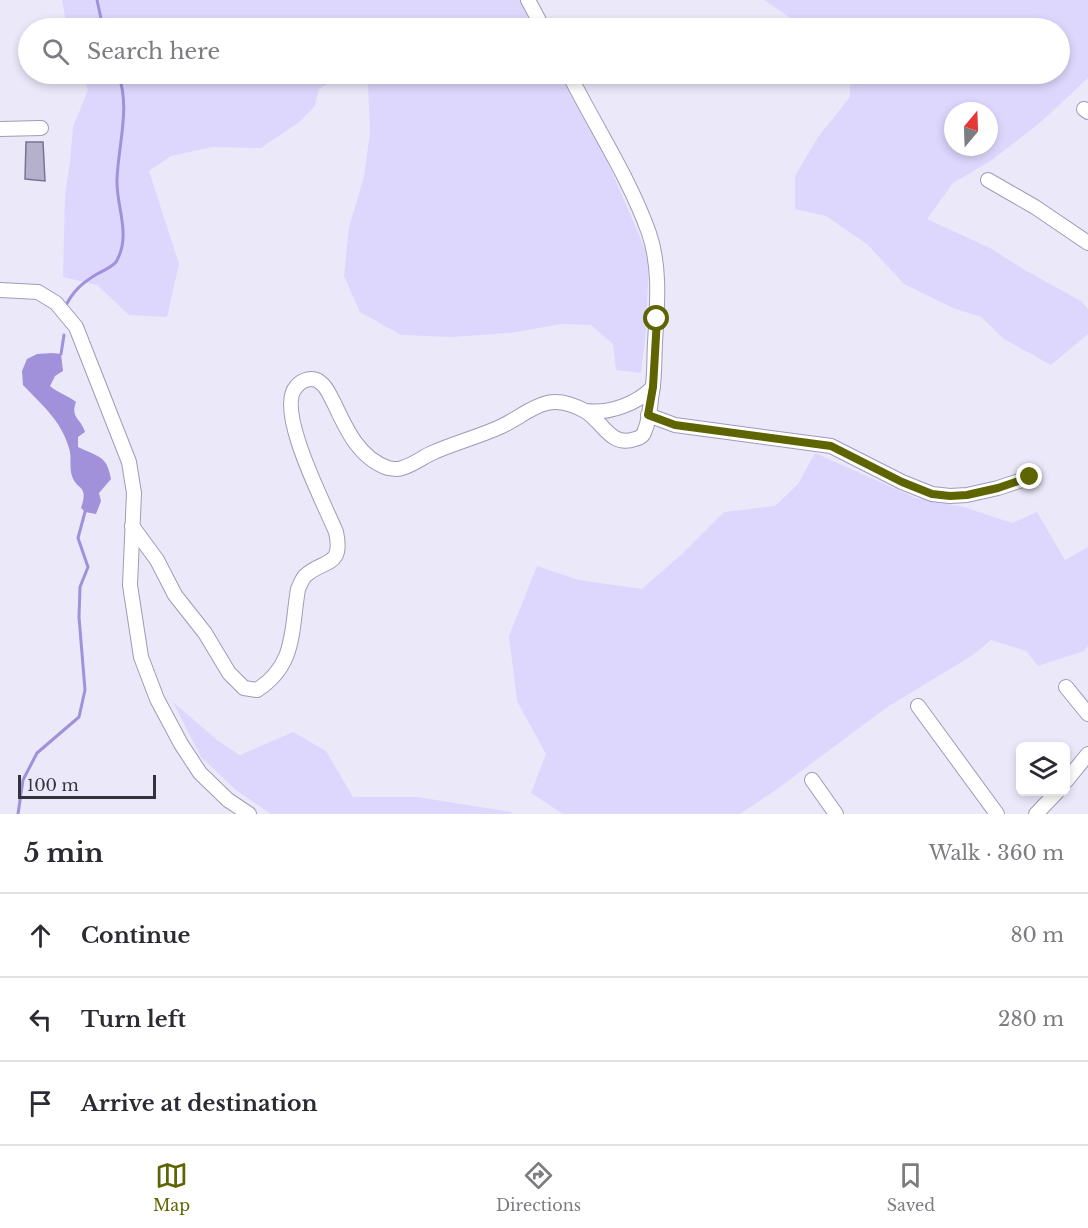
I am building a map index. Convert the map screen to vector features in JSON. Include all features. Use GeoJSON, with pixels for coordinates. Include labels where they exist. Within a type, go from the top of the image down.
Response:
{"type":"FeatureCollection","features":[{"type":"Feature","properties":{"kind":"street"},"geometry":{"type":"LineString","coordinates":[[528,0],[538,18]]}},
{"type":"Feature","properties":{"kind":"street"},"geometry":{"type":"LineString","coordinates":[[574,84],[625,178],[650,235],[656,261],[658,290],[653,387],[645,431],[640,437],[623,442],[616,440],[586,411]]}},
{"type":"Feature","properties":{"kind":"street"},"geometry":{"type":"LineString","coordinates":[[0,129],[41,128]]}},
{"type":"Feature","properties":{"kind":"street"},"geometry":{"type":"LineString","coordinates":[[988,180],[1071,230],[1088,243]]}},
{"type":"Feature","properties":{"kind":"street"},"geometry":{"type":"LineString","coordinates":[[0,290],[38,292],[56,303],[76,327],[129,462],[134,493],[130,585],[141,657],[153,689],[181,744],[200,773],[228,800],[249,814]]}},
{"type":"Feature","properties":{"kind":"street"},"geometry":{"type":"LineString","coordinates":[[132,526],[158,560],[175,595],[206,633],[230,674],[244,688],[257,690],[283,666],[290,642],[298,589],[305,576],[334,559],[338,541],[303,457],[295,431],[291,399],[296,386],[305,380],[313,379],[321,382],[328,390],[353,441],[373,460],[393,469],[402,468],[434,452],[501,427],[548,402],[568,404],[586,411],[602,412],[646,395],[653,387]]}},
{"type":"Feature","properties":{"kind":"street"},"geometry":{"type":"LineString","coordinates":[[648,415],[675,425],[831,446],[902,482],[932,494],[967,495],[1030,477]]}},
{"type":"Feature","properties":{"kind":"street"},"geometry":{"type":"LineString","coordinates":[[1066,687],[1088,714]]}},
{"type":"Feature","properties":{"kind":"street"},"geometry":{"type":"LineString","coordinates":[[918,706],[997,814]]}},
{"type":"Feature","properties":{"kind":"street"},"geometry":{"type":"LineString","coordinates":[[1070,775],[1088,754]]}},
{"type":"Feature","properties":{"kind":"street"},"geometry":{"type":"LineString","coordinates":[[812,780],[836,814]]}},
{"type":"Feature","properties":{"kind":"street"},"geometry":{"type":"LineString","coordinates":[[1036,814],[1053,796]]}},
{"type":"Feature","properties":{"kind":"shaded area"},"geometry":{"type":"Polygon","coordinates":[[[62,0],[521,0],[533,18],[65,18],[62,0]]]}},
{"type":"Feature","properties":{"kind":"shaded area"},"geometry":{"type":"Polygon","coordinates":[[[764,0],[1088,0],[1088,78],[1042,121],[998,155],[998,102],[944,102],[944,156],[997,156],[953,183],[927,219],[992,249],[1081,301],[1088,309],[1088,334],[1051,365],[1004,339],[981,317],[953,308],[904,284],[868,245],[826,216],[795,209],[795,176],[818,137],[850,97],[850,84],[1070,84],[1070,18],[790,18],[764,0]]]}},
{"type":"Feature","properties":{"kind":"shaded area"},"geometry":{"type":"Polygon","coordinates":[[[86,84],[327,84],[319,89],[315,106],[298,123],[261,148],[212,147],[171,156],[149,171],[179,264],[167,317],[129,315],[97,285],[63,277],[65,195],[73,127],[88,90],[86,84]]]}},
{"type":"Feature","properties":{"kind":"shaded area"},"geometry":{"type":"Polygon","coordinates":[[[368,84],[569,84],[613,174],[649,258],[646,331],[641,373],[616,370],[613,344],[591,325],[561,324],[511,333],[452,337],[401,335],[360,312],[344,276],[349,227],[364,177],[370,132],[368,84]]]}},
{"type":"Feature","properties":{"kind":"shaded area"},"geometry":{"type":"Polygon","coordinates":[[[37,354],[61,354],[63,371],[55,376],[50,386],[76,402],[75,415],[85,432],[78,437],[78,447],[104,461],[109,471],[111,479],[99,493],[101,501],[96,514],[85,512],[81,508],[83,491],[72,476],[70,451],[61,429],[50,413],[23,385],[22,371],[27,359],[37,354]]]}},
{"type":"Feature","properties":{"kind":"shaded area"},"geometry":{"type":"Polygon","coordinates":[[[815,453],[916,498],[964,507],[1012,523],[1037,512],[1065,560],[1088,547],[1088,646],[1084,651],[1038,666],[1026,651],[991,640],[973,655],[886,708],[740,814],[563,814],[531,793],[546,754],[517,701],[509,636],[537,566],[579,580],[642,589],[683,553],[724,512],[775,506],[798,484],[815,453]]]}},
{"type":"Feature","properties":{"kind":"shaded area"},"geometry":{"type":"Polygon","coordinates":[[[173,702],[217,740],[240,755],[293,732],[326,751],[353,797],[417,797],[512,812],[510,814],[271,814],[237,791],[201,757],[173,702]]]}},
{"type":"Feature","properties":{"kind":"building"},"geometry":{"type":"Polygon","coordinates":[[[26,142],[43,142],[45,181],[25,179],[26,142]]]}},
{"type":"Feature","properties":{"kind":"waterway"},"geometry":{"type":"LineString","coordinates":[[97,0],[101,18]]}},
{"type":"Feature","properties":{"kind":"waterway"},"geometry":{"type":"LineString","coordinates":[[65,307],[78,288],[114,264],[121,252],[123,231],[117,180],[124,113],[121,84]]}},
{"type":"Feature","properties":{"kind":"waterway"},"geometry":{"type":"LineString","coordinates":[[61,354],[64,335]]}},
{"type":"Feature","properties":{"kind":"waterway"},"geometry":{"type":"LineString","coordinates":[[18,814],[23,780],[37,753],[79,717],[85,690],[79,617],[80,587],[88,567],[78,538],[85,512]]}},
{"type":"Feature","properties":{"kind":"route"},"geometry":{"type":"LineString","coordinates":[[657,319],[653,387],[648,415],[656,419],[675,425],[831,446],[902,482],[932,494],[967,495],[1030,477]]}}]}
